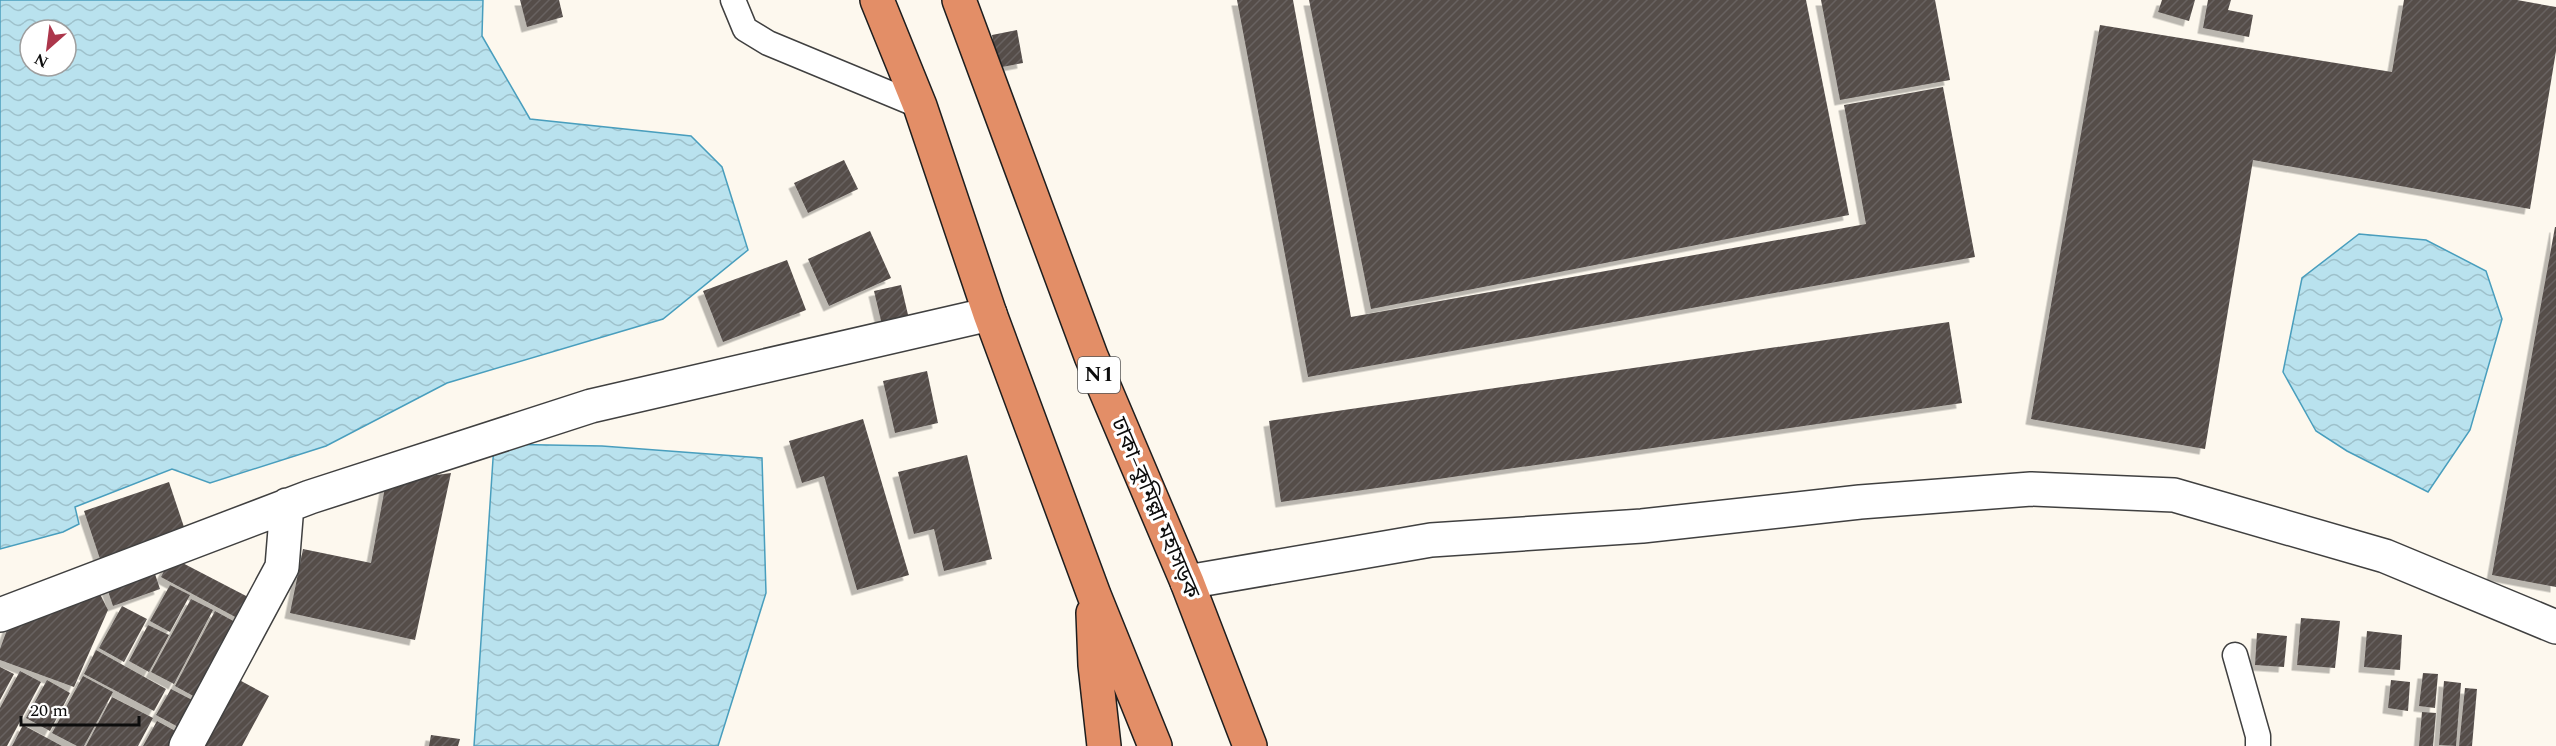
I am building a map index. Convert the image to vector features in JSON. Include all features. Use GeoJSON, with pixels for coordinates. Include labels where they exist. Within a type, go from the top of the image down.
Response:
{"type":"FeatureCollection","features":[{"type":"Feature","properties":{"kind":"highway"},"geometry":{"type":"LineString","coordinates":[[878,0],[920,106],[990,314],[1094,595],[1155,746]]}},
{"type":"Feature","properties":{"kind":"highway","name":"ঢাকা–কুমিল্লা মহাসড়ক"},"geometry":{"type":"LineString","coordinates":[[959,0],[1091,356],[1187,582],[1250,746]]}},
{"type":"Feature","properties":{"kind":"highway"},"geometry":{"type":"LineString","coordinates":[[1094,595],[1095,665],[1104,746]]}},
{"type":"Feature","properties":{"kind":"street"},"geometry":{"type":"LineString","coordinates":[[0,615],[287,505],[591,406],[990,314]]}},
{"type":"Feature","properties":{"kind":"street"},"geometry":{"type":"LineString","coordinates":[[1187,582],[1431,540],[1642,526],[1860,502],[2031,489],[2174,495],[2385,556],[2556,627]]}},
{"type":"Feature","properties":{"kind":"street"},"geometry":{"type":"LineString","coordinates":[[186,746],[282,567],[287,505]]}},
{"type":"Feature","properties":{"kind":"lane"},"geometry":{"type":"LineString","coordinates":[[733,0],[745,29],[768,43],[920,106]]}},
{"type":"Feature","properties":{"kind":"lane"},"geometry":{"type":"LineString","coordinates":[[2235,655],[2260,743]]}},
{"type":"Feature","properties":{"kind":"water"},"geometry":{"type":"Polygon","coordinates":[[[0,0],[483,0],[482,36],[530,119],[691,136],[722,167],[748,250],[663,319],[447,383],[326,446],[210,483],[172,469],[75,507],[79,524],[63,532],[0,549],[0,0]]]}},
{"type":"Feature","properties":{"kind":"water"},"geometry":{"type":"Polygon","coordinates":[[[2359,234],[2426,240],[2486,271],[2502,319],[2470,430],[2428,492],[2347,451],[2316,431],[2283,372],[2302,278],[2359,234]]]}},
{"type":"Feature","properties":{"kind":"water"},"geometry":{"type":"Polygon","coordinates":[[[494,444],[602,446],[762,458],[766,593],[718,746],[474,746],[494,444]]]}},
{"type":"Feature","properties":{"kind":"building"},"geometry":{"type":"Polygon","coordinates":[[[520,0],[559,0],[563,17],[527,27],[520,0]]]}},
{"type":"Feature","properties":{"kind":"building"},"geometry":{"type":"Polygon","coordinates":[[[1237,0],[1293,0],[1351,317],[1866,224],[1844,105],[1943,87],[1975,257],[1308,377],[1237,0]]]}},
{"type":"Feature","properties":{"kind":"building"},"geometry":{"type":"Polygon","coordinates":[[[1309,0],[1806,0],[1849,215],[1371,309],[1309,0]]]}},
{"type":"Feature","properties":{"kind":"building"},"geometry":{"type":"Polygon","coordinates":[[[1821,0],[1935,0],[1950,80],[1840,100],[1821,0]]]}},
{"type":"Feature","properties":{"kind":"building"},"geometry":{"type":"Polygon","coordinates":[[[2162,0],[2195,0],[2189,21],[2158,12],[2162,0]]]}},
{"type":"Feature","properties":{"kind":"building"},"geometry":{"type":"Polygon","coordinates":[[[2208,0],[2231,0],[2228,10],[2253,15],[2249,37],[2203,28],[2208,0]]]}},
{"type":"Feature","properties":{"kind":"building"},"geometry":{"type":"Polygon","coordinates":[[[2404,0],[2517,0],[2556,7],[2556,51],[2530,209],[2253,160],[2205,449],[2031,419],[2100,25],[2392,72],[2404,0]]]}},
{"type":"Feature","properties":{"kind":"building"},"geometry":{"type":"Polygon","coordinates":[[[1017,30],[1023,63],[997,68],[992,35],[1017,30]]]}},
{"type":"Feature","properties":{"kind":"building"},"geometry":{"type":"Polygon","coordinates":[[[844,160],[858,189],[808,213],[794,183],[844,160]]]}},
{"type":"Feature","properties":{"kind":"building"},"geometry":{"type":"Polygon","coordinates":[[[2556,227],[2556,587],[2492,575],[2556,227]]]}},
{"type":"Feature","properties":{"kind":"building"},"geometry":{"type":"Polygon","coordinates":[[[870,231],[891,278],[829,306],[808,259],[870,231]]]}},
{"type":"Feature","properties":{"kind":"building"},"geometry":{"type":"Polygon","coordinates":[[[787,260],[806,310],[723,342],[703,291],[787,260]]]}},
{"type":"Feature","properties":{"kind":"building"},"geometry":{"type":"Polygon","coordinates":[[[901,285],[913,336],[886,342],[874,291],[901,285]]]}},
{"type":"Feature","properties":{"kind":"building"},"geometry":{"type":"Polygon","coordinates":[[[1949,322],[1962,403],[1281,502],[1269,421],[1949,322]]]}},
{"type":"Feature","properties":{"kind":"building"},"geometry":{"type":"Polygon","coordinates":[[[927,371],[938,423],[895,433],[883,381],[927,371]]]}},
{"type":"Feature","properties":{"kind":"building"},"geometry":{"type":"Polygon","coordinates":[[[863,419],[909,575],[857,590],[824,476],[802,483],[789,441],[863,419]]]}},
{"type":"Feature","properties":{"kind":"building"},"geometry":{"type":"Polygon","coordinates":[[[967,455],[992,559],[944,571],[934,529],[914,534],[898,472],[967,455]]]}},
{"type":"Feature","properties":{"kind":"building"},"geometry":{"type":"Polygon","coordinates":[[[451,473],[415,640],[290,613],[303,549],[371,563],[386,482],[451,473]]]}},
{"type":"Feature","properties":{"kind":"building"},"geometry":{"type":"Polygon","coordinates":[[[169,482],[185,530],[100,559],[84,511],[169,482]]]}},
{"type":"Feature","properties":{"kind":"building"},"geometry":{"type":"Polygon","coordinates":[[[171,557],[250,598],[239,619],[161,577],[171,557]]]}},
{"type":"Feature","properties":{"kind":"building"},"geometry":{"type":"Polygon","coordinates":[[[153,568],[160,589],[113,606],[106,585],[153,568]]]}},
{"type":"Feature","properties":{"kind":"building"},"geometry":{"type":"Polygon","coordinates":[[[170,585],[190,595],[170,632],[150,621],[170,585]]]}},
{"type":"Feature","properties":{"kind":"building"},"geometry":{"type":"Polygon","coordinates":[[[99,592],[108,610],[74,687],[0,660],[0,649],[8,627],[99,592]]]}},
{"type":"Feature","properties":{"kind":"building"},"geometry":{"type":"Polygon","coordinates":[[[191,599],[213,610],[174,684],[151,672],[191,599]]]}},
{"type":"Feature","properties":{"kind":"building"},"geometry":{"type":"Polygon","coordinates":[[[122,606],[147,619],[124,662],[99,648],[122,606]]]}},
{"type":"Feature","properties":{"kind":"building"},"geometry":{"type":"Polygon","coordinates":[[[215,611],[237,623],[197,698],[175,686],[215,611]]]}},
{"type":"Feature","properties":{"kind":"building"},"geometry":{"type":"Polygon","coordinates":[[[2301,618],[2340,621],[2335,668],[2297,665],[2301,618]]]}},
{"type":"Feature","properties":{"kind":"building"},"geometry":{"type":"Polygon","coordinates":[[[148,625],[169,635],[149,672],[129,661],[148,625]]]}},
{"type":"Feature","properties":{"kind":"building"},"geometry":{"type":"Polygon","coordinates":[[[2367,631],[2402,635],[2400,670],[2364,667],[2367,631]]]}},
{"type":"Feature","properties":{"kind":"building"},"geometry":{"type":"Polygon","coordinates":[[[2257,633],[2287,636],[2284,667],[2255,665],[2257,633]]]}},
{"type":"Feature","properties":{"kind":"building"},"geometry":{"type":"Polygon","coordinates":[[[96,650],[166,689],[154,711],[84,674],[96,650]]]}},
{"type":"Feature","properties":{"kind":"building"},"geometry":{"type":"Polygon","coordinates":[[[0,667],[14,674],[0,700],[0,667]]]}},
{"type":"Feature","properties":{"kind":"building"},"geometry":{"type":"Polygon","coordinates":[[[20,671],[41,682],[7,746],[0,746],[0,708],[20,671]]]}},
{"type":"Feature","properties":{"kind":"building"},"geometry":{"type":"Polygon","coordinates":[[[2423,673],[2438,674],[2435,708],[2419,706],[2423,673]]]}},
{"type":"Feature","properties":{"kind":"building"},"geometry":{"type":"Polygon","coordinates":[[[230,675],[269,696],[242,746],[192,746],[230,675]]]}},
{"type":"Feature","properties":{"kind":"building"},"geometry":{"type":"Polygon","coordinates":[[[83,676],[113,692],[84,746],[77,746],[52,733],[83,676]]]}},
{"type":"Feature","properties":{"kind":"building"},"geometry":{"type":"Polygon","coordinates":[[[47,680],[70,693],[50,731],[26,718],[47,680]]]}},
{"type":"Feature","properties":{"kind":"building"},"geometry":{"type":"Polygon","coordinates":[[[2391,680],[2410,682],[2408,711],[2388,708],[2391,680]]]}},
{"type":"Feature","properties":{"kind":"building"},"geometry":{"type":"Polygon","coordinates":[[[2444,681],[2461,683],[2456,746],[2439,745],[2444,681]]]}},
{"type":"Feature","properties":{"kind":"building"},"geometry":{"type":"Polygon","coordinates":[[[2465,688],[2477,689],[2472,746],[2459,746],[2465,688]]]}},
{"type":"Feature","properties":{"kind":"building"},"geometry":{"type":"Polygon","coordinates":[[[171,689],[196,702],[182,729],[156,715],[171,689]]]}},
{"type":"Feature","properties":{"kind":"building"},"geometry":{"type":"Polygon","coordinates":[[[112,697],[153,718],[138,746],[86,746],[112,697]]]}},
{"type":"Feature","properties":{"kind":"building"},"geometry":{"type":"Polygon","coordinates":[[[2422,712],[2436,713],[2433,746],[2419,746],[2422,712]]]}},
{"type":"Feature","properties":{"kind":"building"},"geometry":{"type":"Polygon","coordinates":[[[157,721],[179,733],[172,746],[143,746],[157,721]]]}},
{"type":"Feature","properties":{"kind":"building"},"geometry":{"type":"Polygon","coordinates":[[[23,725],[62,746],[12,746],[23,725]]]}},
{"type":"Feature","properties":{"kind":"building"},"geometry":{"type":"Polygon","coordinates":[[[431,735],[460,739],[458,746],[429,746],[431,735]]]}}]}
